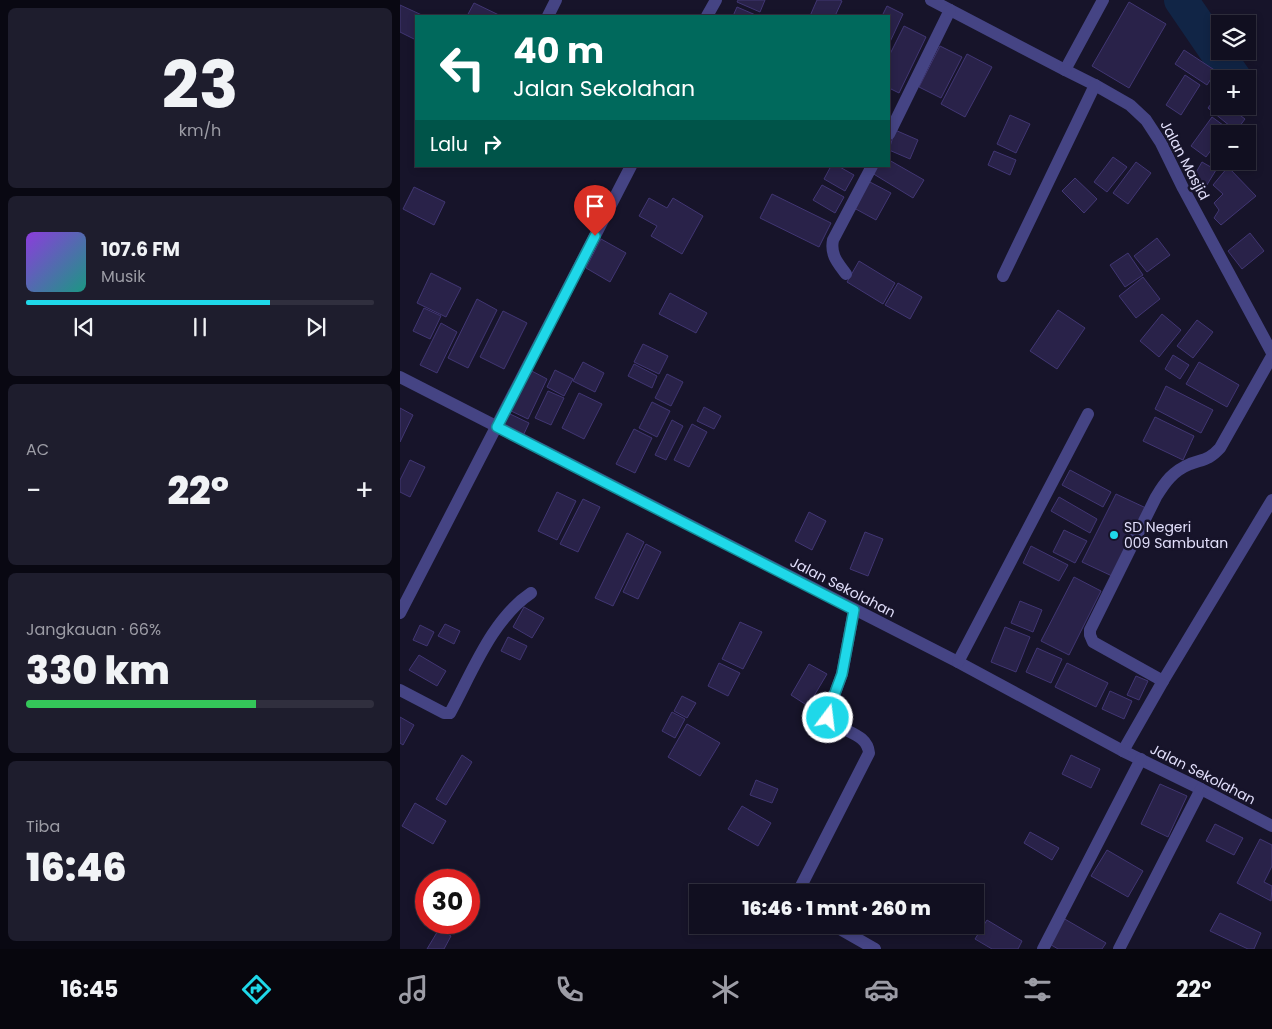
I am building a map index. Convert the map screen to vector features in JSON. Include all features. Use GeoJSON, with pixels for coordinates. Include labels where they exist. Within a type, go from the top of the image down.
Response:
{"type":"FeatureCollection","features":[{"type":"Feature","properties":{"kind":"street"},"geometry":{"type":"LineString","coordinates":[[548,15],[556,0]]}},
{"type":"Feature","properties":{"kind":"street"},"geometry":{"type":"LineString","coordinates":[[708,15],[716,0]]}},
{"type":"Feature","properties":{"kind":"street","name":"Jalan Masjid"},"geometry":{"type":"LineString","coordinates":[[931,0],[1095,84],[1130,105],[1146,120],[1161,143],[1183,188],[1271,351]]}},
{"type":"Feature","properties":{"kind":"street"},"geometry":{"type":"LineString","coordinates":[[1065,70],[1103,0]]}},
{"type":"Feature","properties":{"kind":"street"},"geometry":{"type":"LineString","coordinates":[[890,132],[950,10]]}},
{"type":"Feature","properties":{"kind":"street"},"geometry":{"type":"LineString","coordinates":[[1002,276],[1095,84]]}},
{"type":"Feature","properties":{"kind":"street"},"geometry":{"type":"LineString","coordinates":[[400,614],[630,167]]}},
{"type":"Feature","properties":{"kind":"street"},"geometry":{"type":"LineString","coordinates":[[846,274],[834,257],[832,246],[871,167]]}},
{"type":"Feature","properties":{"kind":"street"},"geometry":{"type":"LineString","coordinates":[[1163,682],[1093,642],[1090,630],[1156,497],[1167,480],[1178,470],[1213,456],[1220,448],[1271,351]]}},
{"type":"Feature","properties":{"kind":"street","name":"Jalan Sekolahan"},"geometry":{"type":"LineString","coordinates":[[400,378],[958,662],[1123,751],[1272,826]]}},
{"type":"Feature","properties":{"kind":"street"},"geometry":{"type":"LineString","coordinates":[[958,662],[1088,414]]}},
{"type":"Feature","properties":{"kind":"street"},"geometry":{"type":"LineString","coordinates":[[1123,751],[1272,500]]}},
{"type":"Feature","properties":{"kind":"street"},"geometry":{"type":"LineString","coordinates":[[400,690],[444,713],[450,713],[506,613],[519,600],[530,593]]}},
{"type":"Feature","properties":{"kind":"street"},"geometry":{"type":"LineString","coordinates":[[802,884],[869,754],[867,744],[863,738],[838,726],[828,718],[828,712],[842,674],[854,610]]}},
{"type":"Feature","properties":{"kind":"street"},"geometry":{"type":"LineString","coordinates":[[1043,949],[1141,759]]}},
{"type":"Feature","properties":{"kind":"street"},"geometry":{"type":"LineString","coordinates":[[1119,949],[1201,789]]}},
{"type":"Feature","properties":{"kind":"street"},"geometry":{"type":"LineString","coordinates":[[849,934],[875,949]]}},
{"type":"Feature","properties":{"kind":"building"},"geometry":{"type":"Polygon","coordinates":[[[738,0],[765,0],[760,12],[737,2],[738,0]]]}},
{"type":"Feature","properties":{"kind":"building"},"geometry":{"type":"Polygon","coordinates":[[[817,0],[842,1],[835,15],[810,15],[817,0]]]}},
{"type":"Feature","properties":{"kind":"building"},"geometry":{"type":"Polygon","coordinates":[[[1129,2],[1166,24],[1129,88],[1092,66],[1129,2]]]}},
{"type":"Feature","properties":{"kind":"building"},"geometry":{"type":"Polygon","coordinates":[[[474,3],[499,15],[468,15],[474,3]]]}},
{"type":"Feature","properties":{"kind":"building"},"geometry":{"type":"Polygon","coordinates":[[[400,5],[422,15],[415,15],[415,40],[400,32],[400,5]]]}},
{"type":"Feature","properties":{"kind":"building"},"geometry":{"type":"Polygon","coordinates":[[[887,6],[903,14],[890,42],[890,15],[882,15],[887,6]]]}},
{"type":"Feature","properties":{"kind":"building"},"geometry":{"type":"Polygon","coordinates":[[[737,7],[756,15],[733,15],[737,7]]]}},
{"type":"Feature","properties":{"kind":"building"},"geometry":{"type":"Polygon","coordinates":[[[904,26],[926,37],[899,93],[890,88],[890,54],[904,26]]]}},
{"type":"Feature","properties":{"kind":"building"},"geometry":{"type":"Polygon","coordinates":[[[940,46],[962,57],[941,98],[919,87],[940,46]]]}},
{"type":"Feature","properties":{"kind":"building"},"geometry":{"type":"Polygon","coordinates":[[[1184,50],[1214,70],[1211,70],[1211,79],[1207,85],[1175,64],[1184,50]]]}},
{"type":"Feature","properties":{"kind":"building"},"geometry":{"type":"Polygon","coordinates":[[[967,54],[992,67],[965,117],[941,104],[967,54]]]}},
{"type":"Feature","properties":{"kind":"building"},"geometry":{"type":"Polygon","coordinates":[[[1185,75],[1200,85],[1181,115],[1166,105],[1185,75]]]}},
{"type":"Feature","properties":{"kind":"building"},"geometry":{"type":"Polygon","coordinates":[[[1010,115],[1030,124],[1016,153],[997,144],[1010,115]]]}},
{"type":"Feature","properties":{"kind":"building"},"geometry":{"type":"Polygon","coordinates":[[[1217,115],[1240,115],[1245,119],[1240,125],[1229,125],[1217,115]]]}},
{"type":"Feature","properties":{"kind":"building"},"geometry":{"type":"Polygon","coordinates":[[[1212,117],[1223,125],[1211,125],[1211,150],[1206,157],[1191,146],[1212,117]]]}},
{"type":"Feature","properties":{"kind":"building"},"geometry":{"type":"Polygon","coordinates":[[[895,130],[918,140],[910,159],[890,150],[895,130]]]}},
{"type":"Feature","properties":{"kind":"building"},"geometry":{"type":"Polygon","coordinates":[[[994,151],[1016,160],[1010,175],[988,165],[994,151]]]}},
{"type":"Feature","properties":{"kind":"building"},"geometry":{"type":"Polygon","coordinates":[[[1113,157],[1127,167],[1107,192],[1094,182],[1113,157]]]}},
{"type":"Feature","properties":{"kind":"building"},"geometry":{"type":"Polygon","coordinates":[[[890,161],[924,180],[913,198],[872,173],[875,167],[890,167],[890,161]]]}},
{"type":"Feature","properties":{"kind":"building"},"geometry":{"type":"Polygon","coordinates":[[[1136,162],[1151,173],[1128,204],[1113,193],[1136,162]]]}},
{"type":"Feature","properties":{"kind":"building"},"geometry":{"type":"Polygon","coordinates":[[[1202,162],[1211,167],[1211,170],[1216,170],[1205,188],[1191,181],[1202,162]]]}},
{"type":"Feature","properties":{"kind":"building"},"geometry":{"type":"Polygon","coordinates":[[[830,167],[840,167],[854,175],[845,191],[824,179],[830,167]]]}},
{"type":"Feature","properties":{"kind":"building"},"geometry":{"type":"Polygon","coordinates":[[[1226,170],[1231,170],[1256,196],[1221,225],[1214,218],[1219,210],[1214,203],[1223,194],[1213,185],[1226,170]]]}},
{"type":"Feature","properties":{"kind":"building"},"geometry":{"type":"Polygon","coordinates":[[[1075,178],[1097,199],[1084,213],[1062,191],[1075,178]]]}},
{"type":"Feature","properties":{"kind":"building"},"geometry":{"type":"Polygon","coordinates":[[[868,181],[891,193],[876,220],[854,208],[868,181]]]}},
{"type":"Feature","properties":{"kind":"building"},"geometry":{"type":"Polygon","coordinates":[[[822,185],[844,197],[835,213],[813,200],[822,185]]]}},
{"type":"Feature","properties":{"kind":"building"},"geometry":{"type":"Polygon","coordinates":[[[414,187],[445,202],[434,225],[403,209],[414,187]]]}},
{"type":"Feature","properties":{"kind":"building"},"geometry":{"type":"Polygon","coordinates":[[[772,194],[831,223],[819,247],[760,218],[772,194]]]}},
{"type":"Feature","properties":{"kind":"building"},"geometry":{"type":"Polygon","coordinates":[[[649,198],[667,208],[673,198],[703,216],[682,254],[651,236],[657,226],[639,216],[649,198]]]}},
{"type":"Feature","properties":{"kind":"building"},"geometry":{"type":"Polygon","coordinates":[[[1250,233],[1264,251],[1242,269],[1228,251],[1250,233]]]}},
{"type":"Feature","properties":{"kind":"building"},"geometry":{"type":"Polygon","coordinates":[[[1157,238],[1170,255],[1147,272],[1134,256],[1157,238]]]}},
{"type":"Feature","properties":{"kind":"building"},"geometry":{"type":"Polygon","coordinates":[[[601,239],[626,253],[610,282],[586,268],[601,239]]]}},
{"type":"Feature","properties":{"kind":"building"},"geometry":{"type":"Polygon","coordinates":[[[1128,253],[1143,275],[1125,287],[1110,265],[1128,253]]]}},
{"type":"Feature","properties":{"kind":"building"},"geometry":{"type":"Polygon","coordinates":[[[859,261],[895,283],[883,304],[847,282],[859,261]]]}},
{"type":"Feature","properties":{"kind":"building"},"geometry":{"type":"Polygon","coordinates":[[[431,273],[461,288],[446,317],[417,303],[431,273]]]}},
{"type":"Feature","properties":{"kind":"building"},"geometry":{"type":"Polygon","coordinates":[[[1143,277],[1160,299],[1136,318],[1119,296],[1143,277]]]}},
{"type":"Feature","properties":{"kind":"building"},"geometry":{"type":"Polygon","coordinates":[[[898,283],[922,297],[910,319],[885,305],[898,283]]]}},
{"type":"Feature","properties":{"kind":"building"},"geometry":{"type":"Polygon","coordinates":[[[670,293],[707,313],[696,333],[659,314],[670,293]]]}},
{"type":"Feature","properties":{"kind":"building"},"geometry":{"type":"Polygon","coordinates":[[[477,299],[497,310],[468,368],[448,358],[477,299]]]}},
{"type":"Feature","properties":{"kind":"building"},"geometry":{"type":"Polygon","coordinates":[[[424,308],[441,316],[430,339],[413,331],[424,308]]]}},
{"type":"Feature","properties":{"kind":"building"},"geometry":{"type":"Polygon","coordinates":[[[1058,310],[1085,328],[1057,369],[1030,351],[1058,310]]]}},
{"type":"Feature","properties":{"kind":"building"},"geometry":{"type":"Polygon","coordinates":[[[503,311],[527,323],[504,369],[480,357],[503,311]]]}},
{"type":"Feature","properties":{"kind":"building"},"geometry":{"type":"Polygon","coordinates":[[[1162,314],[1181,330],[1159,357],[1140,341],[1162,314]]]}},
{"type":"Feature","properties":{"kind":"building"},"geometry":{"type":"Polygon","coordinates":[[[1197,320],[1213,332],[1193,358],[1177,346],[1197,320]]]}},
{"type":"Feature","properties":{"kind":"building"},"geometry":{"type":"Polygon","coordinates":[[[441,323],[457,332],[437,373],[420,365],[441,323]]]}},
{"type":"Feature","properties":{"kind":"building"},"geometry":{"type":"Polygon","coordinates":[[[643,344],[668,356],[659,374],[634,362],[643,344]]]}},
{"type":"Feature","properties":{"kind":"building"},"geometry":{"type":"Polygon","coordinates":[[[1173,355],[1189,365],[1180,379],[1165,369],[1173,355]]]}},
{"type":"Feature","properties":{"kind":"building"},"geometry":{"type":"Polygon","coordinates":[[[583,362],[604,373],[595,392],[573,381],[583,362]]]}},
{"type":"Feature","properties":{"kind":"building"},"geometry":{"type":"Polygon","coordinates":[[[1199,362],[1239,385],[1227,407],[1186,384],[1199,362]]]}},
{"type":"Feature","properties":{"kind":"building"},"geometry":{"type":"Polygon","coordinates":[[[634,364],[657,376],[652,388],[628,376],[634,364]]]}},
{"type":"Feature","properties":{"kind":"building"},"geometry":{"type":"Polygon","coordinates":[[[528,369],[547,379],[528,419],[509,410],[528,369]]]}},
{"type":"Feature","properties":{"kind":"building"},"geometry":{"type":"Polygon","coordinates":[[[555,370],[573,379],[564,396],[547,387],[555,370]]]}},
{"type":"Feature","properties":{"kind":"building"},"geometry":{"type":"Polygon","coordinates":[[[667,374],[683,382],[671,406],[655,398],[667,374]]]}},
{"type":"Feature","properties":{"kind":"building"},"geometry":{"type":"Polygon","coordinates":[[[1166,386],[1213,410],[1201,433],[1155,409],[1166,386]]]}},
{"type":"Feature","properties":{"kind":"building"},"geometry":{"type":"Polygon","coordinates":[[[548,391],[564,398],[551,425],[535,418],[548,391]]]}},
{"type":"Feature","properties":{"kind":"building"},"geometry":{"type":"Polygon","coordinates":[[[579,393],[602,404],[584,439],[562,428],[579,393]]]}},
{"type":"Feature","properties":{"kind":"building"},"geometry":{"type":"Polygon","coordinates":[[[652,402],[670,411],[657,437],[639,428],[652,402]]]}},
{"type":"Feature","properties":{"kind":"building"},"geometry":{"type":"Polygon","coordinates":[[[704,407],[721,416],[714,429],[697,421],[704,407]]]}},
{"type":"Feature","properties":{"kind":"building"},"geometry":{"type":"Polygon","coordinates":[[[400,408],[413,415],[400,442],[400,408]]]}},
{"type":"Feature","properties":{"kind":"building"},"geometry":{"type":"Polygon","coordinates":[[[508,413],[529,423],[522,438],[500,428],[508,413]]]}},
{"type":"Feature","properties":{"kind":"building"},"geometry":{"type":"Polygon","coordinates":[[[1155,417],[1194,436],[1183,460],[1143,441],[1155,417]]]}},
{"type":"Feature","properties":{"kind":"building"},"geometry":{"type":"Polygon","coordinates":[[[672,420],[683,426],[666,460],[655,455],[672,420]]]}},
{"type":"Feature","properties":{"kind":"building"},"geometry":{"type":"Polygon","coordinates":[[[692,424],[707,432],[689,467],[674,460],[692,424]]]}},
{"type":"Feature","properties":{"kind":"building"},"geometry":{"type":"Polygon","coordinates":[[[634,429],[652,438],[635,473],[616,464],[634,429]]]}},
{"type":"Feature","properties":{"kind":"building"},"geometry":{"type":"Polygon","coordinates":[[[410,460],[425,467],[410,497],[400,492],[400,480],[410,460]]]}},
{"type":"Feature","properties":{"kind":"building"},"geometry":{"type":"Polygon","coordinates":[[[1070,470],[1111,492],[1103,507],[1062,485],[1070,470]]]}},
{"type":"Feature","properties":{"kind":"building"},"geometry":{"type":"Polygon","coordinates":[[[557,492],[576,501],[557,540],[538,531],[557,492]]]}},
{"type":"Feature","properties":{"kind":"building","name":"SD Negeri 009 Sambutan"},"geometry":{"type":"Polygon","coordinates":[[[1116,494],[1146,508],[1112,576],[1082,562],[1116,494]]]}},
{"type":"Feature","properties":{"kind":"building"},"geometry":{"type":"Polygon","coordinates":[[[1059,497],[1097,519],[1090,533],[1051,511],[1059,497]]]}},
{"type":"Feature","properties":{"kind":"building"},"geometry":{"type":"Polygon","coordinates":[[[583,499],[600,507],[578,552],[560,544],[583,499]]]}},
{"type":"Feature","properties":{"kind":"building"},"geometry":{"type":"Polygon","coordinates":[[[809,512],[826,521],[812,550],[795,541],[809,512]]]}},
{"type":"Feature","properties":{"kind":"building"},"geometry":{"type":"Polygon","coordinates":[[[1064,530],[1087,541],[1075,563],[1053,552],[1064,530]]]}},
{"type":"Feature","properties":{"kind":"building"},"geometry":{"type":"Polygon","coordinates":[[[865,532],[883,539],[868,576],[850,569],[865,532]]]}},
{"type":"Feature","properties":{"kind":"building"},"geometry":{"type":"Polygon","coordinates":[[[627,533],[644,542],[613,606],[595,598],[627,533]]]}},
{"type":"Feature","properties":{"kind":"building"},"geometry":{"type":"Polygon","coordinates":[[[646,544],[661,552],[638,599],[623,592],[646,544]]]}},
{"type":"Feature","properties":{"kind":"building"},"geometry":{"type":"Polygon","coordinates":[[[1031,546],[1068,565],[1059,581],[1023,563],[1031,546]]]}},
{"type":"Feature","properties":{"kind":"building"},"geometry":{"type":"Polygon","coordinates":[[[1074,577],[1101,591],[1069,655],[1041,641],[1074,577]]]}},
{"type":"Feature","properties":{"kind":"building"},"geometry":{"type":"Polygon","coordinates":[[[1020,601],[1042,610],[1033,632],[1011,623],[1020,601]]]}},
{"type":"Feature","properties":{"kind":"building"},"geometry":{"type":"Polygon","coordinates":[[[524,607],[544,618],[532,638],[513,627],[524,607]]]}},
{"type":"Feature","properties":{"kind":"building"},"geometry":{"type":"Polygon","coordinates":[[[740,622],[762,632],[743,669],[722,659],[740,622]]]}},
{"type":"Feature","properties":{"kind":"building"},"geometry":{"type":"Polygon","coordinates":[[[445,624],[460,631],[454,644],[438,636],[445,624]]]}},
{"type":"Feature","properties":{"kind":"building"},"geometry":{"type":"Polygon","coordinates":[[[420,625],[434,632],[427,646],[413,640],[420,625]]]}},
{"type":"Feature","properties":{"kind":"building"},"geometry":{"type":"Polygon","coordinates":[[[1005,627],[1030,637],[1016,672],[991,662],[1005,627]]]}},
{"type":"Feature","properties":{"kind":"building"},"geometry":{"type":"Polygon","coordinates":[[[508,637],[527,646],[520,660],[501,651],[508,637]]]}},
{"type":"Feature","properties":{"kind":"building"},"geometry":{"type":"Polygon","coordinates":[[[1037,648],[1062,659],[1051,683],[1026,672],[1037,648]]]}},
{"type":"Feature","properties":{"kind":"building"},"geometry":{"type":"Polygon","coordinates":[[[419,655],[446,671],[437,686],[409,670],[419,655]]]}},
{"type":"Feature","properties":{"kind":"building"},"geometry":{"type":"Polygon","coordinates":[[[719,663],[740,673],[728,696],[708,686],[719,663]]]}},
{"type":"Feature","properties":{"kind":"building"},"geometry":{"type":"Polygon","coordinates":[[[1067,663],[1108,683],[1096,707],[1055,687],[1067,663]]]}},
{"type":"Feature","properties":{"kind":"building"},"geometry":{"type":"Polygon","coordinates":[[[809,664],[827,674],[808,706],[791,695],[809,664]]]}},
{"type":"Feature","properties":{"kind":"building"},"geometry":{"type":"Polygon","coordinates":[[[1136,676],[1148,681],[1139,700],[1127,695],[1136,676]]]}},
{"type":"Feature","properties":{"kind":"building"},"geometry":{"type":"Polygon","coordinates":[[[1110,691],[1132,701],[1124,719],[1102,709],[1110,691]]]}},
{"type":"Feature","properties":{"kind":"building"},"geometry":{"type":"Polygon","coordinates":[[[682,696],[696,703],[687,718],[674,711],[682,696]]]}},
{"type":"Feature","properties":{"kind":"building"},"geometry":{"type":"Polygon","coordinates":[[[672,712],[685,719],[675,738],[662,731],[672,712]]]}},
{"type":"Feature","properties":{"kind":"building"},"geometry":{"type":"Polygon","coordinates":[[[400,717],[414,725],[403,745],[400,743],[400,717]]]}},
{"type":"Feature","properties":{"kind":"building"},"geometry":{"type":"Polygon","coordinates":[[[687,724],[720,743],[700,776],[668,757],[687,724]]]}},
{"type":"Feature","properties":{"kind":"building"},"geometry":{"type":"Polygon","coordinates":[[[462,755],[472,762],[446,805],[436,799],[462,755]]]}},
{"type":"Feature","properties":{"kind":"building"},"geometry":{"type":"Polygon","coordinates":[[[1071,755],[1100,769],[1091,788],[1062,774],[1071,755]]]}},
{"type":"Feature","properties":{"kind":"building"},"geometry":{"type":"Polygon","coordinates":[[[756,780],[778,789],[772,803],[750,795],[756,780]]]}},
{"type":"Feature","properties":{"kind":"building"},"geometry":{"type":"Polygon","coordinates":[[[1160,784],[1187,796],[1168,837],[1141,824],[1160,784]]]}},
{"type":"Feature","properties":{"kind":"building"},"geometry":{"type":"Polygon","coordinates":[[[415,803],[446,821],[433,844],[402,826],[415,803]]]}},
{"type":"Feature","properties":{"kind":"building"},"geometry":{"type":"Polygon","coordinates":[[[742,806],[771,823],[758,846],[728,829],[742,806]]]}},
{"type":"Feature","properties":{"kind":"building"},"geometry":{"type":"Polygon","coordinates":[[[1215,824],[1243,838],[1234,855],[1206,841],[1215,824]]]}},
{"type":"Feature","properties":{"kind":"building"},"geometry":{"type":"Polygon","coordinates":[[[1030,832],[1059,848],[1052,860],[1024,843],[1030,832]]]}},
{"type":"Feature","properties":{"kind":"building"},"geometry":{"type":"Polygon","coordinates":[[[1260,839],[1272,845],[1272,866],[1264,882],[1272,886],[1271,901],[1237,883],[1260,839]]]}},
{"type":"Feature","properties":{"kind":"building"},"geometry":{"type":"Polygon","coordinates":[[[1107,850],[1143,871],[1128,897],[1091,876],[1107,850]]]}},
{"type":"Feature","properties":{"kind":"building"},"geometry":{"type":"Polygon","coordinates":[[[1220,913],[1261,933],[1254,949],[1248,949],[1210,931],[1220,913]]]}},
{"type":"Feature","properties":{"kind":"building"},"geometry":{"type":"Polygon","coordinates":[[[1063,918],[1106,943],[1102,949],[1058,949],[1048,943],[1063,918]]]}},
{"type":"Feature","properties":{"kind":"building"},"geometry":{"type":"Polygon","coordinates":[[[987,920],[1022,941],[1018,949],[992,949],[975,939],[978,934],[984,934],[984,925],[987,920]]]}},
{"type":"Feature","properties":{"kind":"building"},"geometry":{"type":"Polygon","coordinates":[[[436,934],[448,934],[451,936],[444,949],[427,949],[436,934]]]}},
{"type":"Feature","properties":{"kind":"waterway"},"geometry":{"type":"LineString","coordinates":[[1181,0],[1229,70]]}},
{"type":"Feature","properties":{"kind":"place","name":"SD Negeri 009 Sambutan"},"geometry":{"type":"Point","coordinates":[1114,535]}},
{"type":"Feature","properties":{"kind":"route"},"geometry":{"type":"LineString","coordinates":[[595,236],[497,427],[854,610],[842,674],[828,712],[828,718]]}}]}
